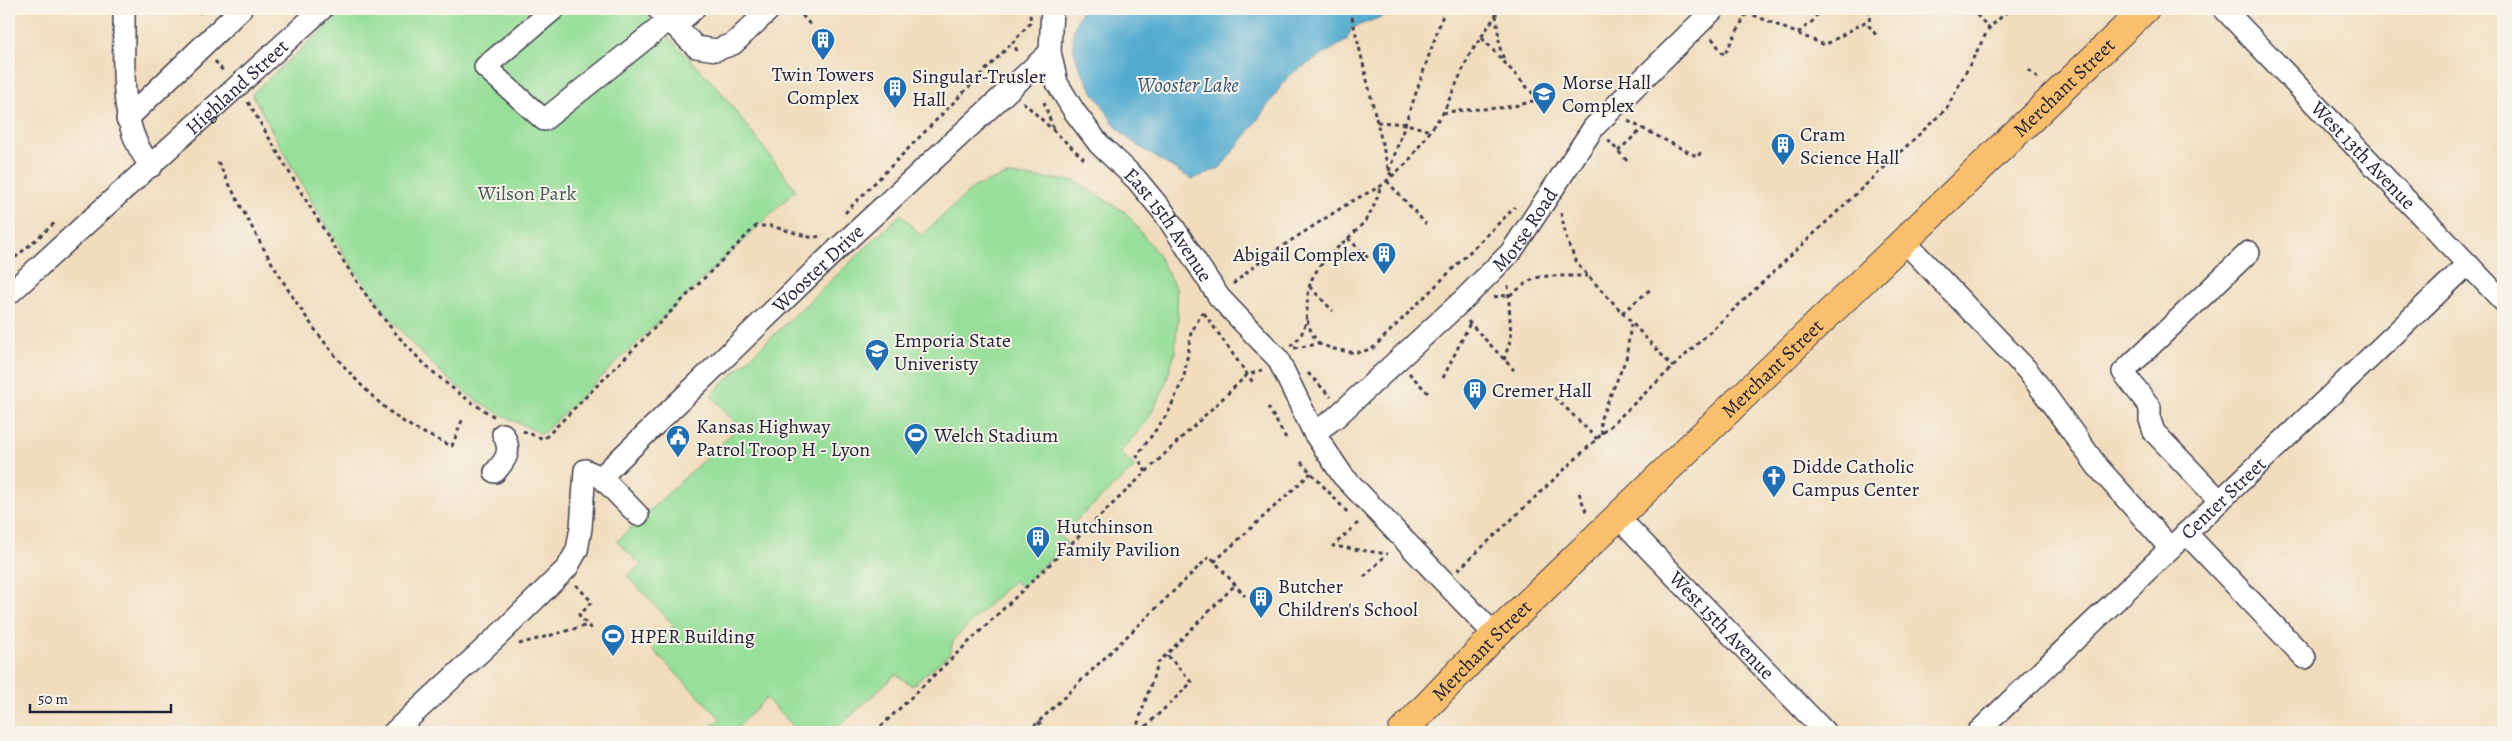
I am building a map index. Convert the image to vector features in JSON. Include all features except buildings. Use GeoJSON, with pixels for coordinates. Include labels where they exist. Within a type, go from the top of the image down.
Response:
{"type":"FeatureCollection","features":[{"type":"Feature","properties":{"kind":"main road","name":"Merchant Street"},"geometry":{"type":"LineString","coordinates":[[1402,732],[1496,635],[2145,9]]}},
{"type":"Feature","properties":{"kind":"street"},"geometry":{"type":"LineString","coordinates":[[124,9],[127,119],[140,154],[152,166]]}},
{"type":"Feature","properties":{"kind":"street"},"geometry":{"type":"LineString","coordinates":[[127,119],[240,9]]}},
{"type":"Feature","properties":{"kind":"street","name":"Highland Street"},"geometry":{"type":"LineString","coordinates":[[9,294],[152,166],[322,9]]}},
{"type":"Feature","properties":{"kind":"street"},"geometry":{"type":"LineString","coordinates":[[554,9],[485,68],[544,120],[668,18],[694,9]]}},
{"type":"Feature","properties":{"kind":"street"},"geometry":{"type":"LineString","coordinates":[[668,18],[696,47],[716,50],[733,44],[770,9]]}},
{"type":"Feature","properties":{"kind":"street","name":"East 15th Avenue"},"geometry":{"type":"LineString","coordinates":[[1052,9],[1050,52],[1057,83],[1074,111],[1099,144],[1136,178],[1165,214],[1219,297],[1278,358],[1314,433],[1343,476],[1496,635]]}},
{"type":"Feature","properties":{"kind":"street","name":"Morse Road"},"geometry":{"type":"LineString","coordinates":[[1314,433],[1335,418],[1464,299],[1511,252],[1554,190],[1594,127],[1714,9]]}},
{"type":"Feature","properties":{"kind":"street","name":"West 13th Avenue"},"geometry":{"type":"LineString","coordinates":[[2224,9],[2503,301]]}},
{"type":"Feature","properties":{"kind":"street","name":"Wooster Drive"},"geometry":{"type":"LineString","coordinates":[[593,473],[1050,52]]}},
{"type":"Feature","properties":{"kind":"street"},"geometry":{"type":"LineString","coordinates":[[1905,242],[2028,371],[2097,466],[2170,548]]}},
{"type":"Feature","properties":{"kind":"street"},"geometry":{"type":"LineString","coordinates":[[2220,501],[2154,432],[2150,420],[2150,407],[2123,372],[2249,252]]}},
{"type":"Feature","properties":{"kind":"street","name":"Center Street"},"geometry":{"type":"LineString","coordinates":[[1978,732],[2468,264]]}},
{"type":"Feature","properties":{"kind":"street"},"geometry":{"type":"LineString","coordinates":[[496,472],[507,459],[508,428]]}},
{"type":"Feature","properties":{"kind":"street"},"geometry":{"type":"LineString","coordinates":[[593,473],[638,515]]}},
{"type":"Feature","properties":{"kind":"street"},"geometry":{"type":"LineString","coordinates":[[394,732],[502,632],[563,572],[577,550],[593,473]]}},
{"type":"Feature","properties":{"kind":"street","name":"West 15th Avenue"},"geometry":{"type":"LineString","coordinates":[[1618,517],[1825,732]]}},
{"type":"Feature","properties":{"kind":"street"},"geometry":{"type":"LineString","coordinates":[[2186,534],[2305,658]]}},
{"type":"Feature","properties":{"kind":"path"},"geometry":{"type":"LineString","coordinates":[[194,9],[199,14],[204,9]]}},
{"type":"Feature","properties":{"kind":"path"},"geometry":{"type":"LineString","coordinates":[[797,9],[812,27]]}},
{"type":"Feature","properties":{"kind":"path"},"geometry":{"type":"LineString","coordinates":[[837,220],[1012,42],[1030,22],[1029,9]]}},
{"type":"Feature","properties":{"kind":"path"},"geometry":{"type":"LineString","coordinates":[[1350,9],[1389,172],[1392,176]]}},
{"type":"Feature","properties":{"kind":"path"},"geometry":{"type":"LineString","coordinates":[[1389,172],[1445,9]]}},
{"type":"Feature","properties":{"kind":"path"},"geometry":{"type":"LineString","coordinates":[[1496,9],[1500,48],[1506,63]]}},
{"type":"Feature","properties":{"kind":"path"},"geometry":{"type":"LineString","coordinates":[[1739,9],[1748,10],[1825,45],[1870,19]]}},
{"type":"Feature","properties":{"kind":"path"},"geometry":{"type":"LineString","coordinates":[[1798,34],[1814,20],[1820,9]]}},
{"type":"Feature","properties":{"kind":"path"},"geometry":{"type":"LineString","coordinates":[[1870,9],[1869,26],[1876,35]]}},
{"type":"Feature","properties":{"kind":"path"},"geometry":{"type":"LineString","coordinates":[[1972,9],[1993,32]]}},
{"type":"Feature","properties":{"kind":"path"},"geometry":{"type":"LineString","coordinates":[[1451,564],[1458,571],[1947,108],[1989,28],[2010,9]]}},
{"type":"Feature","properties":{"kind":"path"},"geometry":{"type":"LineString","coordinates":[[1710,36],[1724,55],[1748,10]]}},
{"type":"Feature","properties":{"kind":"path"},"geometry":{"type":"LineString","coordinates":[[1229,288],[1264,258],[1381,186],[1420,148],[1443,112],[1470,54],[1496,15]]}},
{"type":"Feature","properties":{"kind":"path"},"geometry":{"type":"LineString","coordinates":[[1443,112],[1461,109],[1504,109],[1529,104],[1539,97],[1482,38]]}},
{"type":"Feature","properties":{"kind":"path"},"geometry":{"type":"LineString","coordinates":[[1012,42],[1017,51]]}},
{"type":"Feature","properties":{"kind":"path"},"geometry":{"type":"LineString","coordinates":[[2029,70],[2040,81]]}},
{"type":"Feature","properties":{"kind":"path"},"geometry":{"type":"LineString","coordinates":[[1016,96],[1087,163]]}},
{"type":"Feature","properties":{"kind":"path"},"geometry":{"type":"LineString","coordinates":[[246,98],[348,270],[381,318],[405,346],[434,374],[468,401],[508,428],[544,439],[756,226],[772,226],[813,238],[823,234]]}},
{"type":"Feature","properties":{"kind":"path"},"geometry":{"type":"LineString","coordinates":[[1042,98],[1054,131]]}},
{"type":"Feature","properties":{"kind":"path"},"geometry":{"type":"LineString","coordinates":[[1627,120],[1698,157],[1701,151]]}},
{"type":"Feature","properties":{"kind":"path"},"geometry":{"type":"LineString","coordinates":[[1377,122],[1407,124],[1430,131]]}},
{"type":"Feature","properties":{"kind":"path"},"geometry":{"type":"LineString","coordinates":[[1618,151],[1643,128]]}},
{"type":"Feature","properties":{"kind":"path"},"geometry":{"type":"LineString","coordinates":[[1601,133],[1629,163]]}},
{"type":"Feature","properties":{"kind":"path"},"geometry":{"type":"LineString","coordinates":[[218,162],[241,208],[287,286],[326,344],[361,385],[390,413],[452,446],[463,418]]}},
{"type":"Feature","properties":{"kind":"path"},"geometry":{"type":"LineString","coordinates":[[1387,181],[1426,224]]}},
{"type":"Feature","properties":{"kind":"path"},"geometry":{"type":"LineString","coordinates":[[1381,186],[1366,220],[1327,258],[1314,275],[1310,286],[1307,320],[1296,342],[1286,349],[1319,344],[1355,353],[1372,349],[1522,200]]}},
{"type":"Feature","properties":{"kind":"path"},"geometry":{"type":"LineString","coordinates":[[1554,190],[1572,255],[1588,276],[1673,367]]}},
{"type":"Feature","properties":{"kind":"path"},"geometry":{"type":"LineString","coordinates":[[1348,238],[1370,260]]}},
{"type":"Feature","properties":{"kind":"path"},"geometry":{"type":"LineString","coordinates":[[1490,298],[1510,296],[1534,278],[1588,276]]}},
{"type":"Feature","properties":{"kind":"path"},"geometry":{"type":"LineString","coordinates":[[1504,360],[1511,338],[1510,296],[1507,282]]}},
{"type":"Feature","properties":{"kind":"path"},"geometry":{"type":"LineString","coordinates":[[1310,286],[1333,310]]}},
{"type":"Feature","properties":{"kind":"path"},"geometry":{"type":"LineString","coordinates":[[1622,313],[1652,288]]}},
{"type":"Feature","properties":{"kind":"path"},"geometry":{"type":"LineString","coordinates":[[1198,303],[1254,384]]}},
{"type":"Feature","properties":{"kind":"path"},"geometry":{"type":"LineString","coordinates":[[1146,472],[1137,456],[1172,404],[1184,377],[1191,333],[1203,310]]}},
{"type":"Feature","properties":{"kind":"path"},"geometry":{"type":"LineString","coordinates":[[1463,315],[1514,370]]}},
{"type":"Feature","properties":{"kind":"path"},"geometry":{"type":"LineString","coordinates":[[1307,320],[1312,334],[1319,344]]}},
{"type":"Feature","properties":{"kind":"path"},"geometry":{"type":"LineString","coordinates":[[1443,378],[1470,323]]}},
{"type":"Feature","properties":{"kind":"path"},"geometry":{"type":"LineString","coordinates":[[1602,435],[1600,420],[1626,359],[1632,323]]}},
{"type":"Feature","properties":{"kind":"path"},"geometry":{"type":"LineString","coordinates":[[1405,368],[1428,393]]}},
{"type":"Feature","properties":{"kind":"path"},"geometry":{"type":"LineString","coordinates":[[875,732],[1247,375],[1265,369]]}},
{"type":"Feature","properties":{"kind":"path"},"geometry":{"type":"LineString","coordinates":[[1306,370],[1333,399],[1335,418]]}},
{"type":"Feature","properties":{"kind":"path"},"geometry":{"type":"LineString","coordinates":[[1555,397],[1597,439]]}},
{"type":"Feature","properties":{"kind":"path"},"geometry":{"type":"LineString","coordinates":[[1268,407],[1286,438]]}},
{"type":"Feature","properties":{"kind":"path"},"geometry":{"type":"LineString","coordinates":[[1214,562],[1311,473]]}},
{"type":"Feature","properties":{"kind":"path"},"geometry":{"type":"LineString","coordinates":[[1579,493],[1584,511],[1591,518]]}},
{"type":"Feature","properties":{"kind":"path"},"geometry":{"type":"LineString","coordinates":[[1358,523],[1333,546],[1388,554],[1364,577]]}},
{"type":"Feature","properties":{"kind":"path"},"geometry":{"type":"LineString","coordinates":[[1028,732],[1210,556],[1246,596]]}},
{"type":"Feature","properties":{"kind":"path"},"geometry":{"type":"LineString","coordinates":[[563,572],[592,602],[579,615],[592,630]]}},
{"type":"Feature","properties":{"kind":"path"},"geometry":{"type":"LineString","coordinates":[[1135,732],[1158,663],[1235,585]]}},
{"type":"Feature","properties":{"kind":"path"},"geometry":{"type":"LineString","coordinates":[[502,632],[512,645],[588,625]]}},
{"type":"Feature","properties":{"kind":"path"},"geometry":{"type":"LineString","coordinates":[[1140,732],[1192,682],[1166,654]]}},
{"type":"Feature","properties":{"kind":"path"},"geometry":{"type":"LineString","coordinates":[[1038,722],[1048,732]]}},
{"type":"Feature","properties":{"kind":"green space","name":"Wilson Park"},"geometry":{"type":"Polygon","coordinates":[[[345,9],[641,9],[716,86],[796,190],[542,434],[500,414],[471,397],[429,361],[399,328],[370,292],[344,253],[295,172],[252,94],[345,9]]]}},
{"type":"Feature","properties":{"kind":"green space","name":"Welch Stadium"},"geometry":{"type":"Polygon","coordinates":[[[1007,175],[1074,181],[1125,212],[1157,253],[1176,289],[1178,318],[1175,352],[1163,391],[1145,424],[1120,452],[1135,467],[1060,535],[1067,544],[1021,587],[1014,580],[954,639],[949,654],[912,686],[896,674],[833,732],[799,732],[766,698],[733,732],[702,732],[721,719],[652,649],[674,625],[627,576],[641,565],[617,541],[739,427],[711,395],[901,214],[921,236],[974,187],[1007,175]]]}},
{"type":"Feature","properties":{"kind":"water","name":"Wooster Lake"},"geometry":{"type":"Polygon","coordinates":[[[1083,9],[1403,9],[1352,28],[1346,41],[1289,75],[1254,125],[1220,168],[1193,179],[1166,164],[1120,131],[1088,84],[1076,59],[1073,34],[1076,21],[1083,9]]]}},
{"type":"Feature","properties":{"kind":"place","name":"Twin Towers Complex"},"geometry":{"type":"Point","coordinates":[823,61]}},
{"type":"Feature","properties":{"kind":"place","name":"Singular-Trusler Hall"},"geometry":{"type":"Point","coordinates":[895,109]}},
{"type":"Feature","properties":{"kind":"place","name":"Morse Hall Complex"},"geometry":{"type":"Point","coordinates":[1544,115]}},
{"type":"Feature","properties":{"kind":"place","name":"Cram Science Hall"},"geometry":{"type":"Point","coordinates":[1783,166]}},
{"type":"Feature","properties":{"kind":"place","name":"Abigail Complex"},"geometry":{"type":"Point","coordinates":[1384,275]}},
{"type":"Feature","properties":{"kind":"place","name":"Emporia State Univeristy"},"geometry":{"type":"Point","coordinates":[877,372]}},
{"type":"Feature","properties":{"kind":"place","name":"Cremer Hall"},"geometry":{"type":"Point","coordinates":[1475,411]}},
{"type":"Feature","properties":{"kind":"place","name":"Welch Stadium"},"geometry":{"type":"Point","coordinates":[916,456]}},
{"type":"Feature","properties":{"kind":"place","name":"Kansas Highway Patrol Troop H - Lyon"},"geometry":{"type":"Point","coordinates":[678,458]}},
{"type":"Feature","properties":{"kind":"place","name":"Didde Catholic Campus Center"},"geometry":{"type":"Point","coordinates":[1774,498]}},
{"type":"Feature","properties":{"kind":"place","name":"Hutchinson Family Pavilion"},"geometry":{"type":"Point","coordinates":[1038,559]}},
{"type":"Feature","properties":{"kind":"place","name":"Butcher Children's School"},"geometry":{"type":"Point","coordinates":[1261,619]}},
{"type":"Feature","properties":{"kind":"place","name":"HPER Building"},"geometry":{"type":"Point","coordinates":[613,657]}}]}
